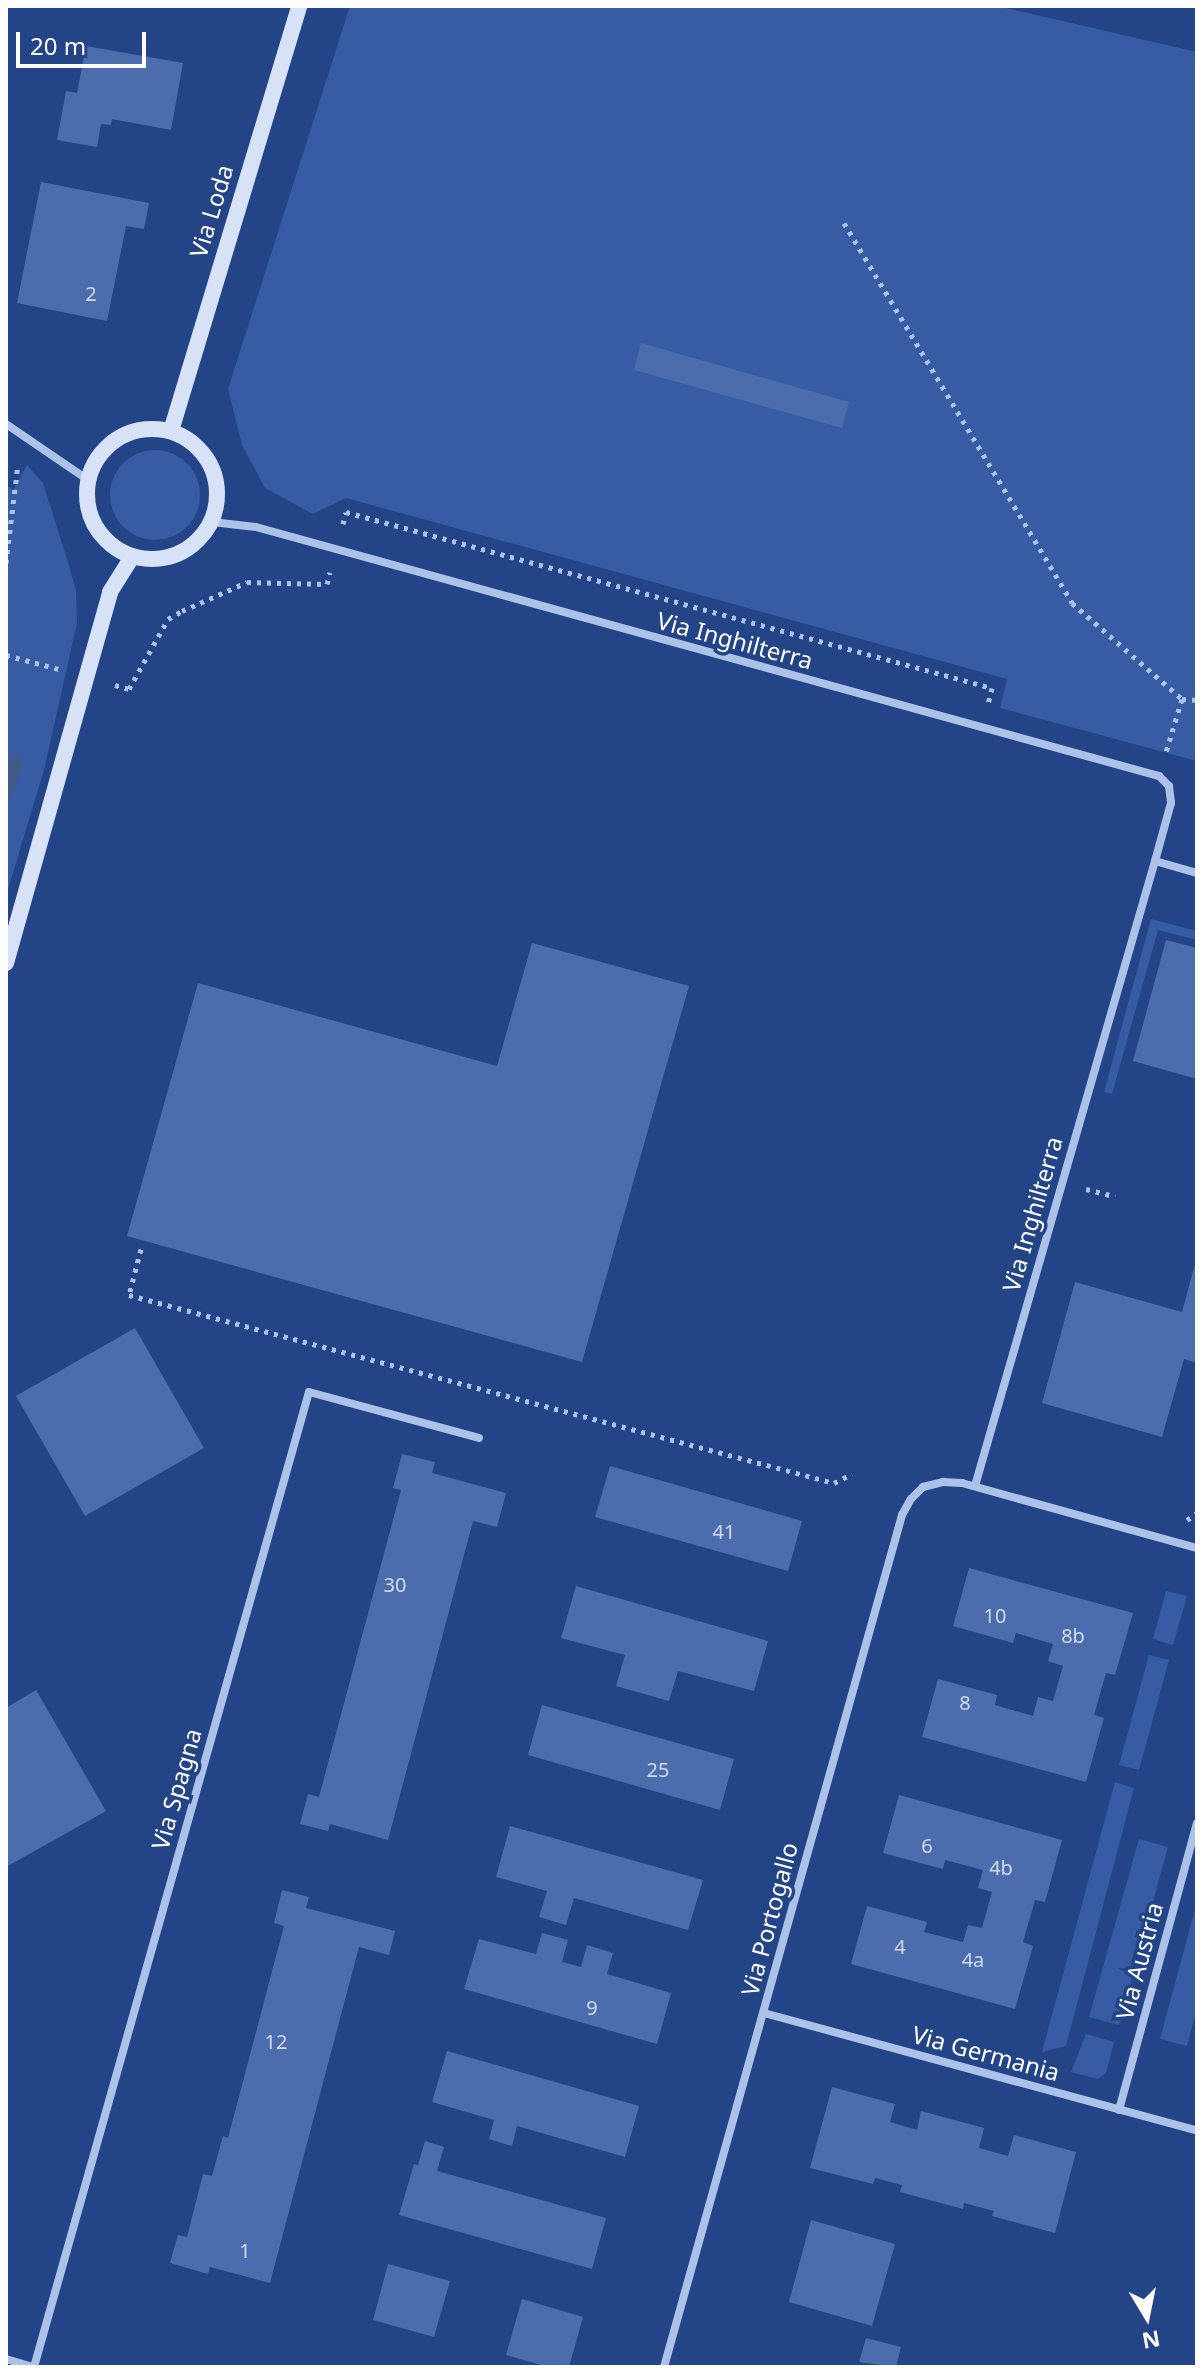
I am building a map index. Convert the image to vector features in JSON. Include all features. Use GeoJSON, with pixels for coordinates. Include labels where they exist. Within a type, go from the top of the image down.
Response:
{"type":"FeatureCollection","features":[{"type":"Feature","properties":{"kind":"main road","name":"Via Loda"},"geometry":{"type":"LineString","coordinates":[[171,431],[299,6]]}},
{"type":"Feature","properties":{"kind":"main road"},"geometry":{"type":"LineString","coordinates":[[135,430],[171,431],[195,445],[212,467],[218,486],[212,522],[187,550],[160,559],[132,557],[105,540],[95,527],[86,496],[88,480],[94,463],[119,438],[135,430]]}},
{"type":"Feature","properties":{"kind":"main road"},"geometry":{"type":"LineString","coordinates":[[6,963],[110,592],[132,557]]}},
{"type":"Feature","properties":{"kind":"street"},"geometry":{"type":"LineString","coordinates":[[6,424],[88,480]]}},
{"type":"Feature","properties":{"kind":"street","name":"Via Inghilterra"},"geometry":{"type":"LineString","coordinates":[[212,522],[256,527],[1159,776],[1169,786],[1171,803],[1155,861],[975,1486]]}},
{"type":"Feature","properties":{"kind":"street"},"geometry":{"type":"LineString","coordinates":[[1155,861],[1197,873]]}},
{"type":"Feature","properties":{"kind":"street","name":"Via Spagna"},"geometry":{"type":"LineString","coordinates":[[34,2367],[309,1392],[479,1438]]}},
{"type":"Feature","properties":{"kind":"street","name":"Via Portogallo"},"geometry":{"type":"LineString","coordinates":[[664,2367],[902,1515],[923,1487],[943,1482],[975,1486]]}},
{"type":"Feature","properties":{"kind":"street"},"geometry":{"type":"LineString","coordinates":[[975,1486],[1197,1548]]}},
{"type":"Feature","properties":{"kind":"street","name":"Via Austria"},"geometry":{"type":"LineString","coordinates":[[1119,2110],[1197,1823]]}},
{"type":"Feature","properties":{"kind":"street","name":"Via Germania"},"geometry":{"type":"LineString","coordinates":[[764,2013],[1197,2131]]}},
{"type":"Feature","properties":{"kind":"street"},"geometry":{"type":"LineString","coordinates":[[6,2359],[34,2367]]}},
{"type":"Feature","properties":{"kind":"path"},"geometry":{"type":"LineString","coordinates":[[844,223],[1072,603],[1182,699],[1197,700]]}},
{"type":"Feature","properties":{"kind":"path"},"geometry":{"type":"LineString","coordinates":[[6,563],[22,434]]}},
{"type":"Feature","properties":{"kind":"path"},"geometry":{"type":"LineString","coordinates":[[6,655],[86,676]]}},
{"type":"Feature","properties":{"kind":"path"},"geometry":{"type":"LineString","coordinates":[[1159,776],[1182,699]]}},
{"type":"Feature","properties":{"kind":"path"},"geometry":{"type":"LineString","coordinates":[[1090,1190],[1115,1196]]}},
{"type":"Feature","properties":{"kind":"path"},"geometry":{"type":"LineString","coordinates":[[141,1249],[129,1295],[834,1483],[852,1474]]}},
{"type":"Feature","properties":{"kind":"shaded area"},"geometry":{"type":"Polygon","coordinates":[[[350,6],[997,6],[1197,52],[1197,761],[1000,708],[1007,679],[346,498],[313,514],[265,488],[242,445],[228,389],[350,6]]]}},
{"type":"Feature","properties":{"kind":"shaded area"},"geometry":{"type":"Polygon","coordinates":[[[155,450],[172,453],[187,463],[197,478],[200,495],[197,512],[187,527],[172,537],[155,540],[138,537],[123,527],[113,512],[110,495],[113,478],[123,463],[138,453],[155,450]]]}},
{"type":"Feature","properties":{"kind":"shaded area"},"geometry":{"type":"Polygon","coordinates":[[[27,465],[43,483],[76,590],[77,623],[44,770],[6,896],[6,485],[13,490],[27,465]]]}},
{"type":"Feature","properties":{"kind":"shaded area"},"geometry":{"type":"Polygon","coordinates":[[[1151,919],[1197,931],[1197,940],[1158,930],[1112,1094],[1104,1092],[1151,919]]]}},
{"type":"Feature","properties":{"kind":"shaded area"},"geometry":{"type":"Polygon","coordinates":[[[1166,1591],[1187,1596],[1173,1645],[1153,1639],[1166,1591]]]}},
{"type":"Feature","properties":{"kind":"shaded area"},"geometry":{"type":"Polygon","coordinates":[[[1149,1655],[1169,1660],[1139,1770],[1119,1765],[1149,1655]]]}},
{"type":"Feature","properties":{"kind":"shaded area"},"geometry":{"type":"Polygon","coordinates":[[[1115,1782],[1134,1788],[1066,2046],[1042,2052],[1115,1782]]]}},
{"type":"Feature","properties":{"kind":"shaded area"},"geometry":{"type":"Polygon","coordinates":[[[1139,1839],[1168,1847],[1119,2025],[1089,2017],[1139,1839]]]}},
{"type":"Feature","properties":{"kind":"shaded area"},"geometry":{"type":"Polygon","coordinates":[[[1197,1902],[1197,2008],[1187,2046],[1160,2039],[1197,1902]]]}},
{"type":"Feature","properties":{"kind":"shaded area"},"geometry":{"type":"Polygon","coordinates":[[[1086,2034],[1114,2042],[1106,2073],[1098,2079],[1071,2072],[1086,2034]]]}},
{"type":"Feature","properties":{"kind":"building"},"geometry":{"type":"Polygon","coordinates":[[[86,46],[183,63],[171,130],[112,119],[111,125],[101,124],[97,147],[57,140],[66,91],[77,93],[86,46]]]}},
{"type":"Feature","properties":{"kind":"building"},"geometry":{"type":"Polygon","coordinates":[[[41,182],[149,203],[144,229],[126,226],[107,321],[17,303],[41,182]]]}},
{"type":"Feature","properties":{"kind":"building"},"geometry":{"type":"Polygon","coordinates":[[[641,343],[849,402],[842,428],[634,370],[641,343]]]}},
{"type":"Feature","properties":{"kind":"building"},"geometry":{"type":"Polygon","coordinates":[[[1166,940],[1197,948],[1197,1079],[1133,1061],[1166,940]]]}},
{"type":"Feature","properties":{"kind":"building"},"geometry":{"type":"Polygon","coordinates":[[[532,943],[689,986],[582,1362],[127,1236],[198,983],[497,1066],[532,943]]]}},
{"type":"Feature","properties":{"kind":"building"},"geometry":{"type":"Polygon","coordinates":[[[1197,1257],[1197,1363],[1184,1359],[1162,1437],[1042,1403],[1075,1282],[1182,1312],[1197,1257]]]}},
{"type":"Feature","properties":{"kind":"building"},"geometry":{"type":"Polygon","coordinates":[[[135,1328],[204,1448],[85,1516],[16,1396],[135,1328]]]}},
{"type":"Feature","properties":{"kind":"building"},"geometry":{"type":"Polygon","coordinates":[[[402,1454],[435,1462],[432,1473],[506,1493],[497,1527],[473,1521],[388,1840],[330,1824],[328,1831],[300,1824],[308,1794],[319,1797],[401,1490],[393,1488],[402,1454]]]}},
{"type":"Feature","properties":{"kind":"building"},"geometry":{"type":"Polygon","coordinates":[[[610,1466],[802,1521],[788,1571],[595,1517],[610,1466]]]}},
{"type":"Feature","properties":{"kind":"building"},"geometry":{"type":"Polygon","coordinates":[[[969,1568],[1133,1613],[1115,1675],[1106,1673],[1094,1715],[1104,1718],[1086,1782],[922,1737],[938,1679],[997,1695],[995,1705],[1033,1716],[1038,1697],[1053,1701],[1063,1666],[1048,1661],[1053,1644],[1016,1633],[1013,1643],[953,1626],[969,1568]]]}},
{"type":"Feature","properties":{"kind":"building"},"geometry":{"type":"Polygon","coordinates":[[[576,1586],[768,1641],[754,1691],[678,1671],[669,1701],[616,1686],[625,1655],[561,1638],[576,1586]]]}},
{"type":"Feature","properties":{"kind":"building"},"geometry":{"type":"Polygon","coordinates":[[[36,1690],[106,1811],[6,1867],[6,1708],[36,1690]]]}},
{"type":"Feature","properties":{"kind":"building"},"geometry":{"type":"Polygon","coordinates":[[[542,1705],[734,1759],[720,1810],[528,1755],[542,1705]]]}},
{"type":"Feature","properties":{"kind":"building"},"geometry":{"type":"Polygon","coordinates":[[[899,1795],[1062,1840],[1045,1902],[1035,1900],[1023,1942],[1033,1946],[1015,2009],[851,1964],[867,1906],[927,1922],[924,1932],[963,1942],[968,1925],[982,1928],[992,1892],[978,1888],[983,1870],[945,1860],[943,1869],[883,1853],[899,1795]]]}},
{"type":"Feature","properties":{"kind":"building"},"geometry":{"type":"Polygon","coordinates":[[[510,1826],[703,1880],[688,1930],[574,1898],[566,1925],[539,1917],[547,1891],[496,1877],[510,1826]]]}},
{"type":"Feature","properties":{"kind":"building"},"geometry":{"type":"Polygon","coordinates":[[[282,1890],[309,1897],[306,1908],[395,1931],[389,1955],[359,1947],[270,2283],[210,2267],[208,2274],[170,2263],[178,2235],[187,2237],[203,2174],[212,2176],[223,2136],[228,2138],[284,1926],[274,1923],[282,1890]]]}},
{"type":"Feature","properties":{"kind":"building"},"geometry":{"type":"Polygon","coordinates":[[[542,1933],[568,1940],[562,1962],[581,1967],[587,1945],[613,1953],[607,1974],[671,1993],[657,2044],[464,1989],[479,1939],[536,1954],[542,1933]]]}},
{"type":"Feature","properties":{"kind":"building"},"geometry":{"type":"Polygon","coordinates":[[[447,2051],[639,2106],[625,2157],[517,2126],[512,2146],[489,2139],[494,2120],[432,2102],[447,2051]]]}},
{"type":"Feature","properties":{"kind":"building"},"geometry":{"type":"Polygon","coordinates":[[[832,2087],[895,2104],[890,2122],[917,2130],[921,2111],[984,2128],[979,2148],[1008,2156],[1014,2135],[1076,2152],[1055,2233],[992,2216],[994,2211],[964,2203],[963,2209],[900,2192],[902,2185],[875,2178],[873,2184],[810,2168],[832,2087]]]}},
{"type":"Feature","properties":{"kind":"building"},"geometry":{"type":"Polygon","coordinates":[[[425,2141],[444,2147],[437,2171],[606,2218],[592,2269],[399,2215],[414,2164],[418,2165],[425,2141]]]}},
{"type":"Feature","properties":{"kind":"building"},"geometry":{"type":"Polygon","coordinates":[[[811,2220],[895,2244],[872,2326],[789,2302],[811,2220]]]}},
{"type":"Feature","properties":{"kind":"building"},"geometry":{"type":"Polygon","coordinates":[[[388,2264],[450,2281],[434,2337],[373,2320],[388,2264]]]}},
{"type":"Feature","properties":{"kind":"building"},"geometry":{"type":"Polygon","coordinates":[[[522,2299],[583,2317],[569,2367],[548,2367],[506,2355],[522,2299]]]}},
{"type":"Feature","properties":{"kind":"building"},"geometry":{"type":"Polygon","coordinates":[[[866,2338],[901,2347],[896,2367],[859,2362],[866,2338]]]}},
{"type":"Feature","properties":{"kind":"waterway"},"geometry":{"type":"LineString","coordinates":[[6,793],[15,761]]}}]}
